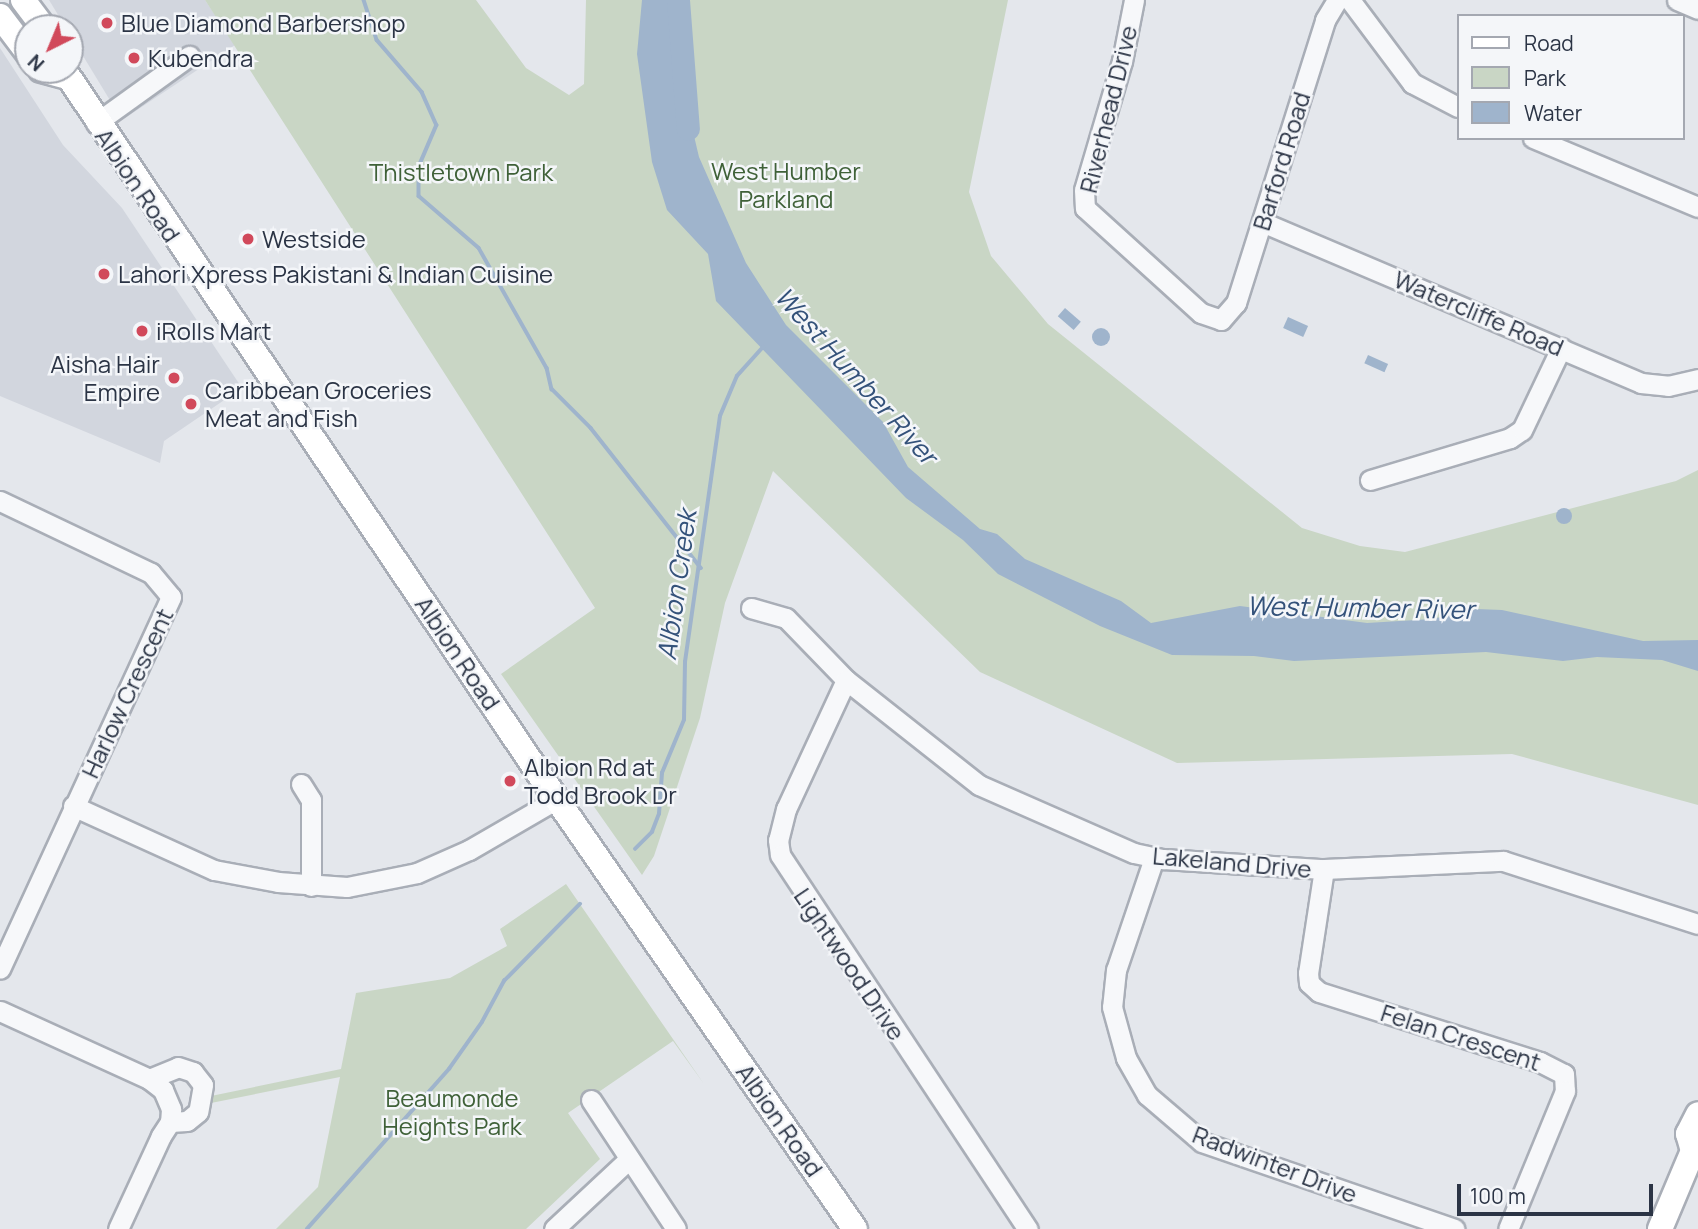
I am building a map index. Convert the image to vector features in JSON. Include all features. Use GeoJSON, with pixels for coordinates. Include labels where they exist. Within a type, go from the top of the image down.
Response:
{"type":"FeatureCollection","features":[{"type":"Feature","properties":{"kind":"main road"},"geometry":{"type":"LineString","coordinates":[[0,16],[14,40]]}},
{"type":"Feature","properties":{"kind":"main road","name":"Albion Road"},"geometry":{"type":"LineString","coordinates":[[65,84],[96,124],[557,799],[855,1229]]}},
{"type":"Feature","properties":{"kind":"main road"},"geometry":{"type":"LineString","coordinates":[[1660,1229],[1696,1150],[1688,1134],[1698,1114]]}},
{"type":"Feature","properties":{"kind":"street","name":"Riverhead Drive"},"geometry":{"type":"LineString","coordinates":[[1133,0],[1122,61],[1084,190],[1085,208],[1201,313],[1220,320]]}},
{"type":"Feature","properties":{"kind":"street","name":"Barford Road"},"geometry":{"type":"LineString","coordinates":[[1220,320],[1236,303],[1325,20],[1337,0]]}},
{"type":"Feature","properties":{"kind":"street"},"geometry":{"type":"LineString","coordinates":[[1350,0],[1412,83],[1456,106]]}},
{"type":"Feature","properties":{"kind":"street"},"geometry":{"type":"LineString","coordinates":[[1677,0],[1698,9]]}},
{"type":"Feature","properties":{"kind":"street"},"geometry":{"type":"LineString","coordinates":[[96,124],[189,56]]}},
{"type":"Feature","properties":{"kind":"street"},"geometry":{"type":"LineString","coordinates":[[1539,140],[1698,207]]}},
{"type":"Feature","properties":{"kind":"street","name":"Watercliffe Road"},"geometry":{"type":"LineString","coordinates":[[1262,222],[1655,387],[1698,379]]}},
{"type":"Feature","properties":{"kind":"street"},"geometry":{"type":"LineString","coordinates":[[1370,480],[1510,438],[1522,430],[1562,348]]}},
{"type":"Feature","properties":{"kind":"street","name":"Harlow Crescent"},"geometry":{"type":"LineString","coordinates":[[0,501],[151,573],[171,597],[0,969]]}},
{"type":"Feature","properties":{"kind":"street","name":"Lakeland Drive"},"geometry":{"type":"LineString","coordinates":[[751,608],[786,618],[846,680],[979,785],[1114,845],[1154,858],[1324,869],[1503,861],[1698,924]]}},
{"type":"Feature","properties":{"kind":"street","name":"Lightwood Drive"},"geometry":{"type":"LineString","coordinates":[[846,680],[786,809],[778,840],[780,855],[1028,1229]]}},
{"type":"Feature","properties":{"kind":"street"},"geometry":{"type":"LineString","coordinates":[[301,785],[311,800],[311,886]]}},
{"type":"Feature","properties":{"kind":"street"},"geometry":{"type":"LineString","coordinates":[[74,806],[214,870],[311,886],[347,887],[417,873],[469,850],[557,799]]}},
{"type":"Feature","properties":{"kind":"street","name":"Radwinter Drive"},"geometry":{"type":"LineString","coordinates":[[1154,858],[1116,970],[1112,1007],[1126,1058],[1147,1095],[1202,1142],[1454,1229]]}},
{"type":"Feature","properties":{"kind":"street","name":"Felan Crescent"},"geometry":{"type":"LineString","coordinates":[[1324,869],[1308,973],[1319,992],[1540,1062],[1564,1074],[1565,1091],[1508,1229]]}},
{"type":"Feature","properties":{"kind":"street"},"geometry":{"type":"LineString","coordinates":[[0,1011],[149,1079],[163,1090],[171,1109],[170,1122],[118,1229]]}},
{"type":"Feature","properties":{"kind":"street"},"geometry":{"type":"LineString","coordinates":[[149,1079],[178,1067],[193,1072],[203,1084],[198,1112],[187,1121],[170,1122]]}},
{"type":"Feature","properties":{"kind":"street"},"geometry":{"type":"LineString","coordinates":[[591,1100],[676,1229]]}},
{"type":"Feature","properties":{"kind":"street"},"geometry":{"type":"LineString","coordinates":[[554,1229],[629,1159]]}},
{"type":"Feature","properties":{"kind":"shaded area"},"geometry":{"type":"Polygon","coordinates":[[[49,0],[205,0],[235,45],[122,120],[84,58],[84,14],[58,14],[49,0]]]}},
{"type":"Feature","properties":{"kind":"shaded area"},"geometry":{"type":"Polygon","coordinates":[[[0,48],[14,70],[14,84],[23,84],[63,145],[122,208],[242,388],[164,441],[160,463],[0,396],[0,48]]]}},
{"type":"Feature","properties":{"kind":"green space","name":"West Humber Parkland"},"geometry":{"type":"Polygon","coordinates":[[[205,0],[476,0],[526,68],[569,95],[584,84],[586,0],[1008,0],[969,192],[991,256],[1048,324],[1302,528],[1360,546],[1405,552],[1676,481],[1698,470],[1698,805],[1512,754],[1177,763],[980,672],[773,471],[725,603],[700,718],[654,856],[642,875],[501,674],[595,608],[205,0]]]}},
{"type":"Feature","properties":{"kind":"green space","name":"Beaumonde Heights Park"},"geometry":{"type":"Polygon","coordinates":[[[566,884],[704,1084],[673,1041],[568,1113],[600,1159],[526,1229],[276,1229],[318,1187],[340,1077],[211,1103],[211,1096],[341,1069],[356,993],[450,978],[507,946],[500,929],[566,884]]]}},
{"type":"Feature","properties":{"kind":"water"},"geometry":{"type":"Polygon","coordinates":[[[642,0],[687,0],[677,64],[699,157],[746,263],[786,325],[883,422],[908,467],[980,529],[997,534],[1025,559],[1121,601],[1151,623],[1240,606],[1367,623],[1432,619],[1476,609],[1502,610],[1643,641],[1698,640],[1698,671],[1662,660],[1597,657],[1563,661],[1486,652],[1294,661],[1254,656],[1172,655],[1100,626],[998,574],[963,540],[906,498],[716,301],[708,254],[667,210],[652,162],[637,54],[642,0]]]}},
{"type":"Feature","properties":{"kind":"water"},"geometry":{"type":"Polygon","coordinates":[[[1065,308],[1081,322],[1074,330],[1058,316],[1065,308]]]}},
{"type":"Feature","properties":{"kind":"water"},"geometry":{"type":"Polygon","coordinates":[[[1288,317],[1308,326],[1303,337],[1283,328],[1288,317]]]}},
{"type":"Feature","properties":{"kind":"water"},"geometry":{"type":"Polygon","coordinates":[[[1101,328],[1107,331],[1110,337],[1107,343],[1101,346],[1095,343],[1092,337],[1095,331],[1101,328]]]}},
{"type":"Feature","properties":{"kind":"water"},"geometry":{"type":"Polygon","coordinates":[[[1368,355],[1388,364],[1384,372],[1364,363],[1368,355]]]}},
{"type":"Feature","properties":{"kind":"water"},"geometry":{"type":"Polygon","coordinates":[[[1564,508],[1572,516],[1564,524],[1556,516],[1564,508]]]}},
{"type":"Feature","properties":{"kind":"waterway"},"geometry":{"type":"LineString","coordinates":[[364,0],[377,40],[422,92],[437,125],[419,167],[419,196],[479,248],[547,368],[552,389],[591,428],[701,568]]}},
{"type":"Feature","properties":{"kind":"waterway","name":"West Humber River"},"geometry":{"type":"LineString","coordinates":[[678,0],[688,129]]}},
{"type":"Feature","properties":{"kind":"waterway","name":"Albion Creek"},"geometry":{"type":"LineString","coordinates":[[635,849],[652,832],[659,814],[662,773],[684,720],[685,662],[720,416],[737,376],[763,347]]}},
{"type":"Feature","properties":{"kind":"waterway","name":"Albion Creek"},"geometry":{"type":"LineString","coordinates":[[307,1229],[449,1069],[482,1022],[504,981],[580,904]]}},
{"type":"Feature","properties":{"kind":"place","name":"Blue Diamond Barbershop"},"geometry":{"type":"Point","coordinates":[107,23]}},
{"type":"Feature","properties":{"kind":"place","name":"Kubendra"},"geometry":{"type":"Point","coordinates":[134,58]}},
{"type":"Feature","properties":{"kind":"place","name":"Westside"},"geometry":{"type":"Point","coordinates":[248,239]}},
{"type":"Feature","properties":{"kind":"place","name":"Lahori Xpress Pakistani & Indian Cuisine"},"geometry":{"type":"Point","coordinates":[104,274]}},
{"type":"Feature","properties":{"kind":"place","name":"iRolls Mart"},"geometry":{"type":"Point","coordinates":[142,331]}},
{"type":"Feature","properties":{"kind":"place","name":"Aisha Hair Empire"},"geometry":{"type":"Point","coordinates":[174,378]}},
{"type":"Feature","properties":{"kind":"place","name":"Caribbean Groceries Meat and Fish"},"geometry":{"type":"Point","coordinates":[191,404]}},
{"type":"Feature","properties":{"kind":"place","name":"Albion Rd at Todd Brook Dr"},"geometry":{"type":"Point","coordinates":[510,781]}},
{"type":"Feature","properties":{"kind":"park label","name":"Thistletown Park"},"geometry":{"type":"Point","coordinates":[461,172]}}]}
